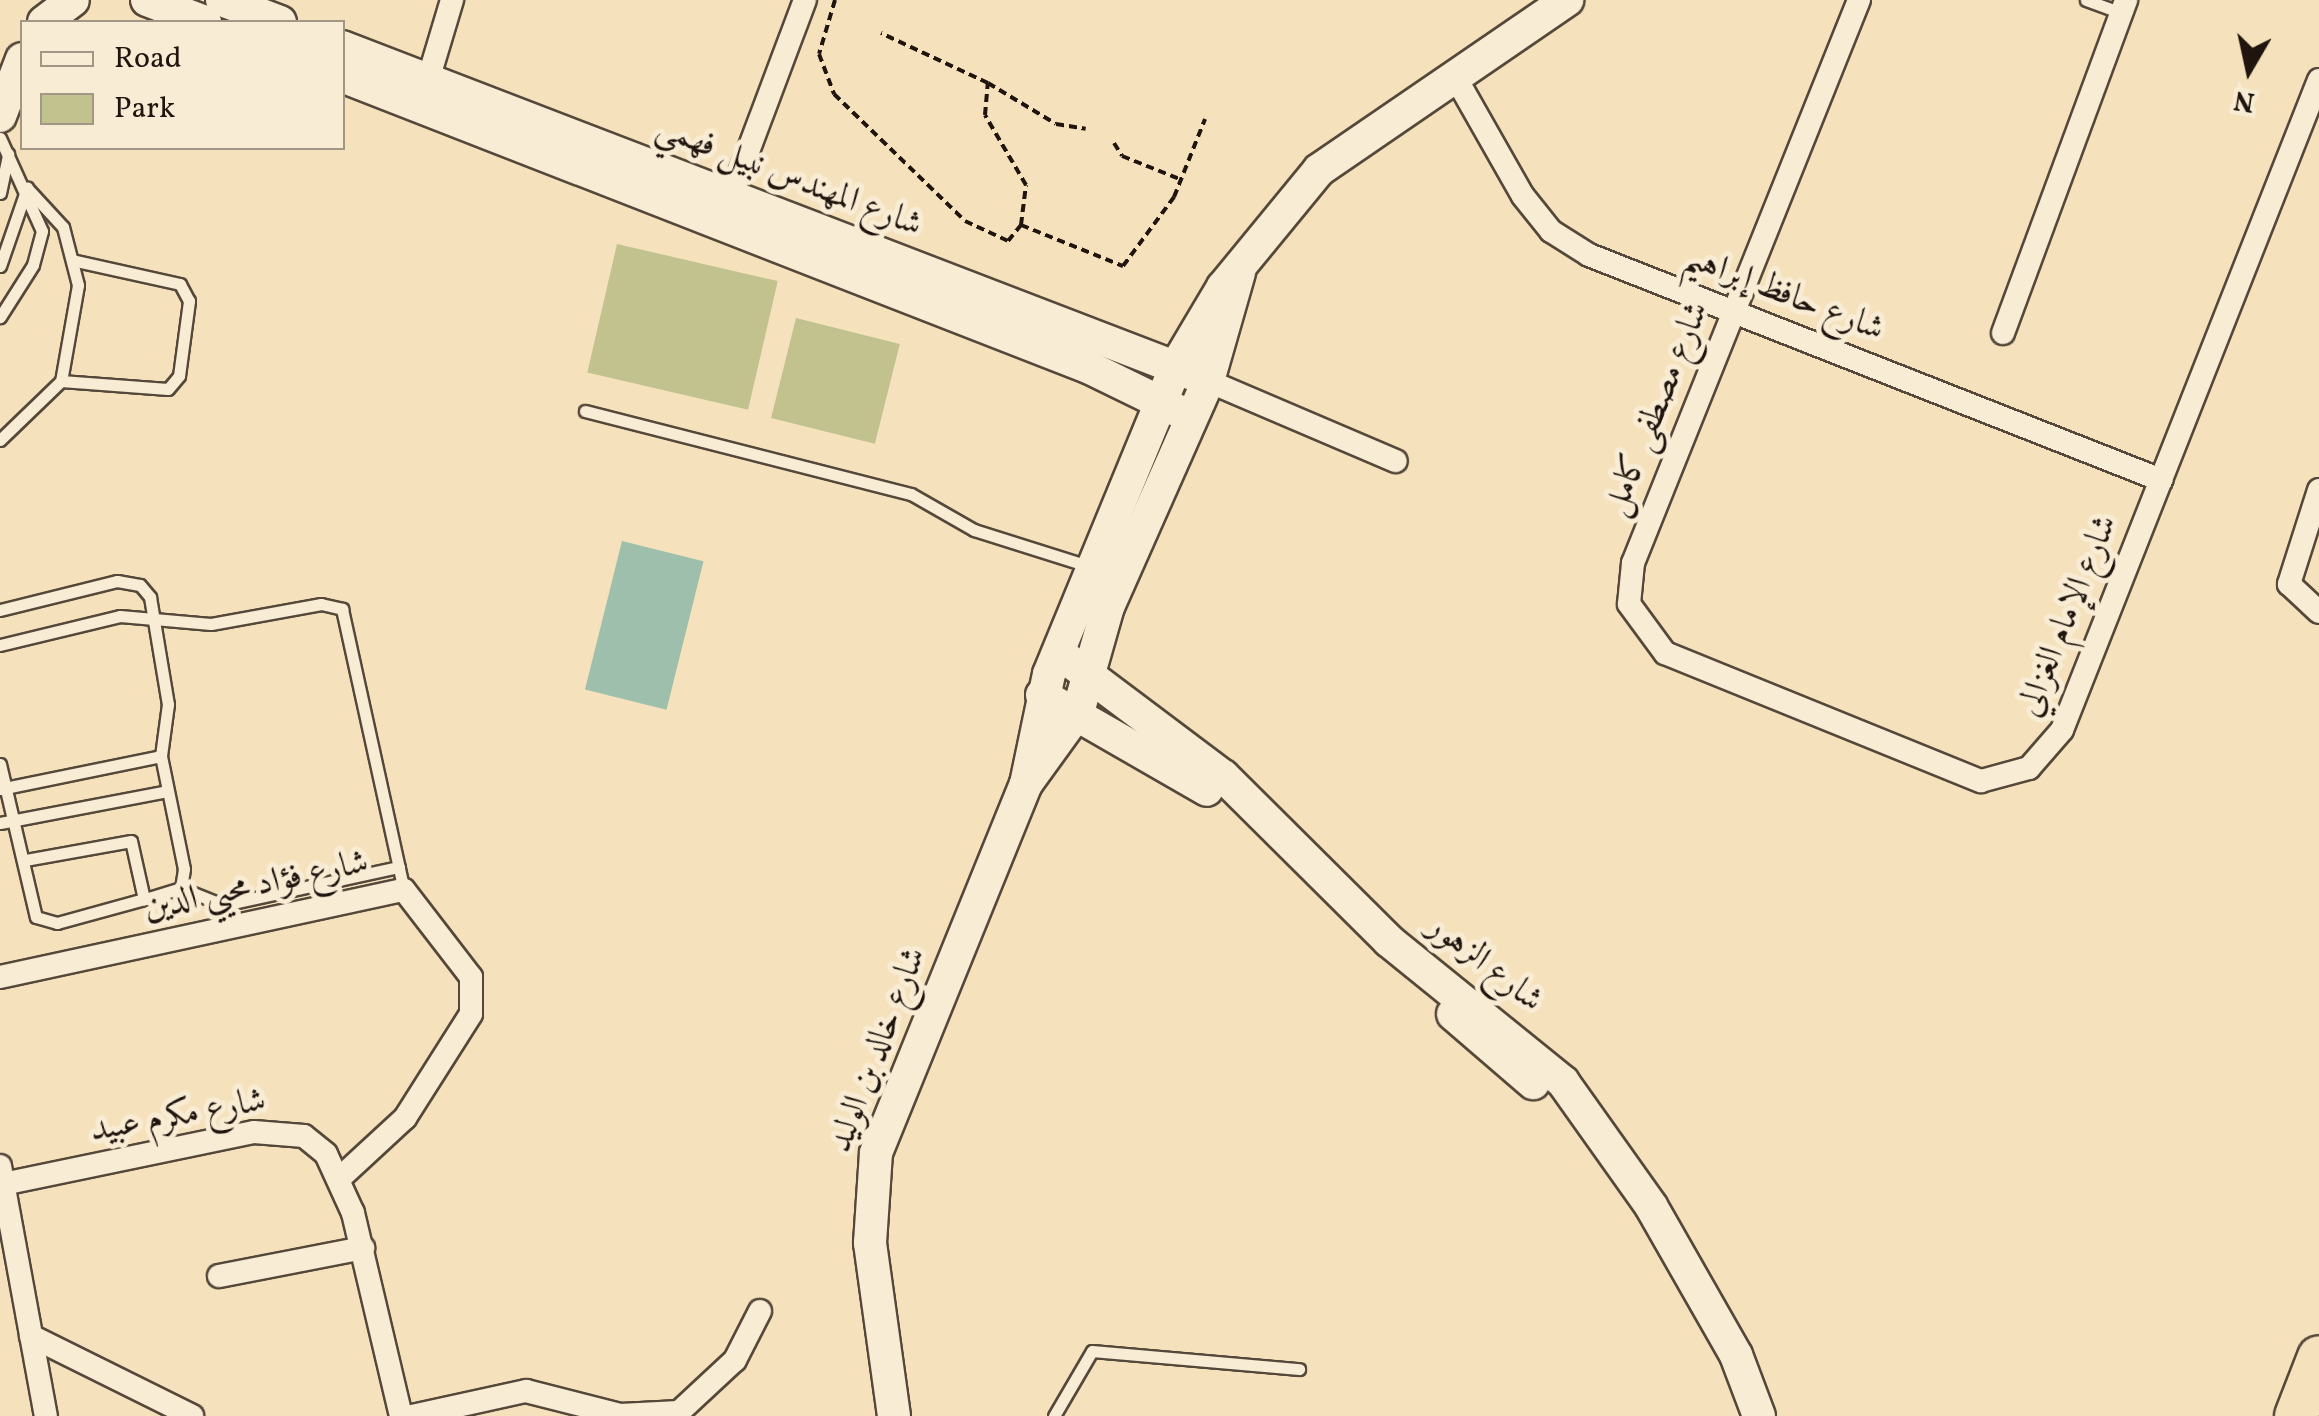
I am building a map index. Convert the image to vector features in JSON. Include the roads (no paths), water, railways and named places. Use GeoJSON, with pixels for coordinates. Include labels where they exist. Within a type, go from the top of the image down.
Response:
{"type":"FeatureCollection","features":[{"type":"Feature","properties":{"kind":"highway"},"geometry":{"type":"LineString","coordinates":[[2296,1416],[2319,1357]]}},
{"type":"Feature","properties":{"kind":"street"},"geometry":{"type":"LineString","coordinates":[[47,20],[73,0]]}},
{"type":"Feature","properties":{"kind":"street"},"geometry":{"type":"LineString","coordinates":[[147,0],[200,20]]}},
{"type":"Feature","properties":{"kind":"street"},"geometry":{"type":"LineString","coordinates":[[222,0],[275,20]]}},
{"type":"Feature","properties":{"kind":"street"},"geometry":{"type":"LineString","coordinates":[[428,80],[452,0]]}},
{"type":"Feature","properties":{"kind":"street"},"geometry":{"type":"LineString","coordinates":[[726,210],[805,0]]}},
{"type":"Feature","properties":{"kind":"street","name":"شارع خالد بن الوليد"},"geometry":{"type":"LineString","coordinates":[[1026,784],[1078,712],[1094,672],[1108,607],[1174,409],[1176,366],[1239,273],[1319,170],[1457,80],[1566,0]]}},
{"type":"Feature","properties":{"kind":"street","name":"شارع مصطفى كامل"},"geometry":{"type":"LineString","coordinates":[[1636,624],[1633,563],[1859,0]]}},
{"type":"Feature","properties":{"kind":"street"},"geometry":{"type":"LineString","coordinates":[[2003,333],[2124,7]]}},
{"type":"Feature","properties":{"kind":"street","name":"شارع المهندس نبيل فهمي"},"geometry":{"type":"LineString","coordinates":[[345,48],[428,80],[1174,409]]}},
{"type":"Feature","properties":{"kind":"street"},"geometry":{"type":"LineString","coordinates":[[0,116],[20,64]]}},
{"type":"Feature","properties":{"kind":"street","name":"شارع المهندس نبيل فهمي"},"geometry":{"type":"LineString","coordinates":[[345,77],[1176,366],[1208,382]]}},
{"type":"Feature","properties":{"kind":"street","name":"شارع حافظ إبراهيم"},"geometry":{"type":"LineString","coordinates":[[1457,80],[1552,231],[1734,312],[2161,480]]}},
{"type":"Feature","properties":{"kind":"street","name":"شارع الإمام الغزالي"},"geometry":{"type":"LineString","coordinates":[[1636,624],[1665,653],[1956,776],[2006,778],[2039,760],[2062,730],[2319,80]]}},
{"type":"Feature","properties":{"kind":"street","name":"شارع خالد بن الوليد"},"geometry":{"type":"LineString","coordinates":[[894,1416],[870,1243],[876,1153],[1026,784],[1042,695],[1063,656],[1095,568],[1174,409],[1208,382],[1239,273]]}},
{"type":"Feature","properties":{"kind":"street"},"geometry":{"type":"LineString","coordinates":[[1208,382],[1396,460]]}},
{"type":"Feature","properties":{"kind":"street"},"geometry":{"type":"LineString","coordinates":[[2319,490],[2289,584],[2319,612]]}},
{"type":"Feature","properties":{"kind":"street","name":"شارع الزهور"},"geometry":{"type":"LineString","coordinates":[[1063,656],[1094,672],[1252,801],[1389,940],[1562,1082],[1651,1206],[1736,1355],[1760,1416]]}},
{"type":"Feature","properties":{"kind":"street","name":"شارع الزهور"},"geometry":{"type":"LineString","coordinates":[[1042,695],[1194,779],[1384,963],[1556,1105],[1615,1186],[1737,1416]]}},
{"type":"Feature","properties":{"kind":"street","name":"شارع فؤاد محيي الدين"},"geometry":{"type":"LineString","coordinates":[[0,977],[401,879],[471,977],[471,1014],[454,1049],[379,1148],[340,1178]]}},
{"type":"Feature","properties":{"kind":"street","name":"شارع مكرم عبيد"},"geometry":{"type":"LineString","coordinates":[[2,1175],[254,1132],[304,1136],[340,1178],[364,1248],[401,1416]]}},
{"type":"Feature","properties":{"kind":"street"},"geometry":{"type":"LineString","coordinates":[[2,1175],[46,1416]]}},
{"type":"Feature","properties":{"kind":"street"},"geometry":{"type":"LineString","coordinates":[[219,1276],[364,1248]]}},
{"type":"Feature","properties":{"kind":"street"},"geometry":{"type":"LineString","coordinates":[[412,1416],[526,1391],[620,1415],[679,1412],[734,1360],[760,1311]]}},
{"type":"Feature","properties":{"kind":"street"},"geometry":{"type":"LineString","coordinates":[[31,1336],[192,1416]]}},
{"type":"Feature","properties":{"kind":"lane"},"geometry":{"type":"LineString","coordinates":[[2086,0],[2124,7]]}},
{"type":"Feature","properties":{"kind":"lane"},"geometry":{"type":"LineString","coordinates":[[0,138],[26,188],[41,242],[0,317]]}},
{"type":"Feature","properties":{"kind":"lane"},"geometry":{"type":"LineString","coordinates":[[0,193],[8,154]]}},
{"type":"Feature","properties":{"kind":"lane"},"geometry":{"type":"LineString","coordinates":[[0,440],[61,380],[76,261],[63,226],[26,188]]}},
{"type":"Feature","properties":{"kind":"lane"},"geometry":{"type":"LineString","coordinates":[[0,266],[26,188]]}},
{"type":"Feature","properties":{"kind":"lane"},"geometry":{"type":"LineString","coordinates":[[61,380],[168,389],[179,376],[190,301],[180,284],[76,261]]}},
{"type":"Feature","properties":{"kind":"lane"},"geometry":{"type":"LineString","coordinates":[[584,411],[911,494],[974,530],[1095,568]]}},
{"type":"Feature","properties":{"kind":"lane"},"geometry":{"type":"LineString","coordinates":[[0,610],[129,581],[150,597],[168,704],[162,756],[181,888]]}},
{"type":"Feature","properties":{"kind":"lane"},"geometry":{"type":"LineString","coordinates":[[0,645],[152,616],[212,624],[321,604],[342,610],[401,879],[222,905],[181,888],[42,922],[18,820],[4,788],[0,764]]}},
{"type":"Feature","properties":{"kind":"lane"},"geometry":{"type":"LineString","coordinates":[[4,788],[162,756]]}},
{"type":"Feature","properties":{"kind":"lane"},"geometry":{"type":"LineString","coordinates":[[0,823],[167,792]]}},
{"type":"Feature","properties":{"kind":"lane"},"geometry":{"type":"LineString","coordinates":[[25,860],[131,841],[144,899]]}},
{"type":"Feature","properties":{"kind":"lane"},"geometry":{"type":"LineString","coordinates":[[1054,1416],[1092,1352],[1299,1369]]}}]}
